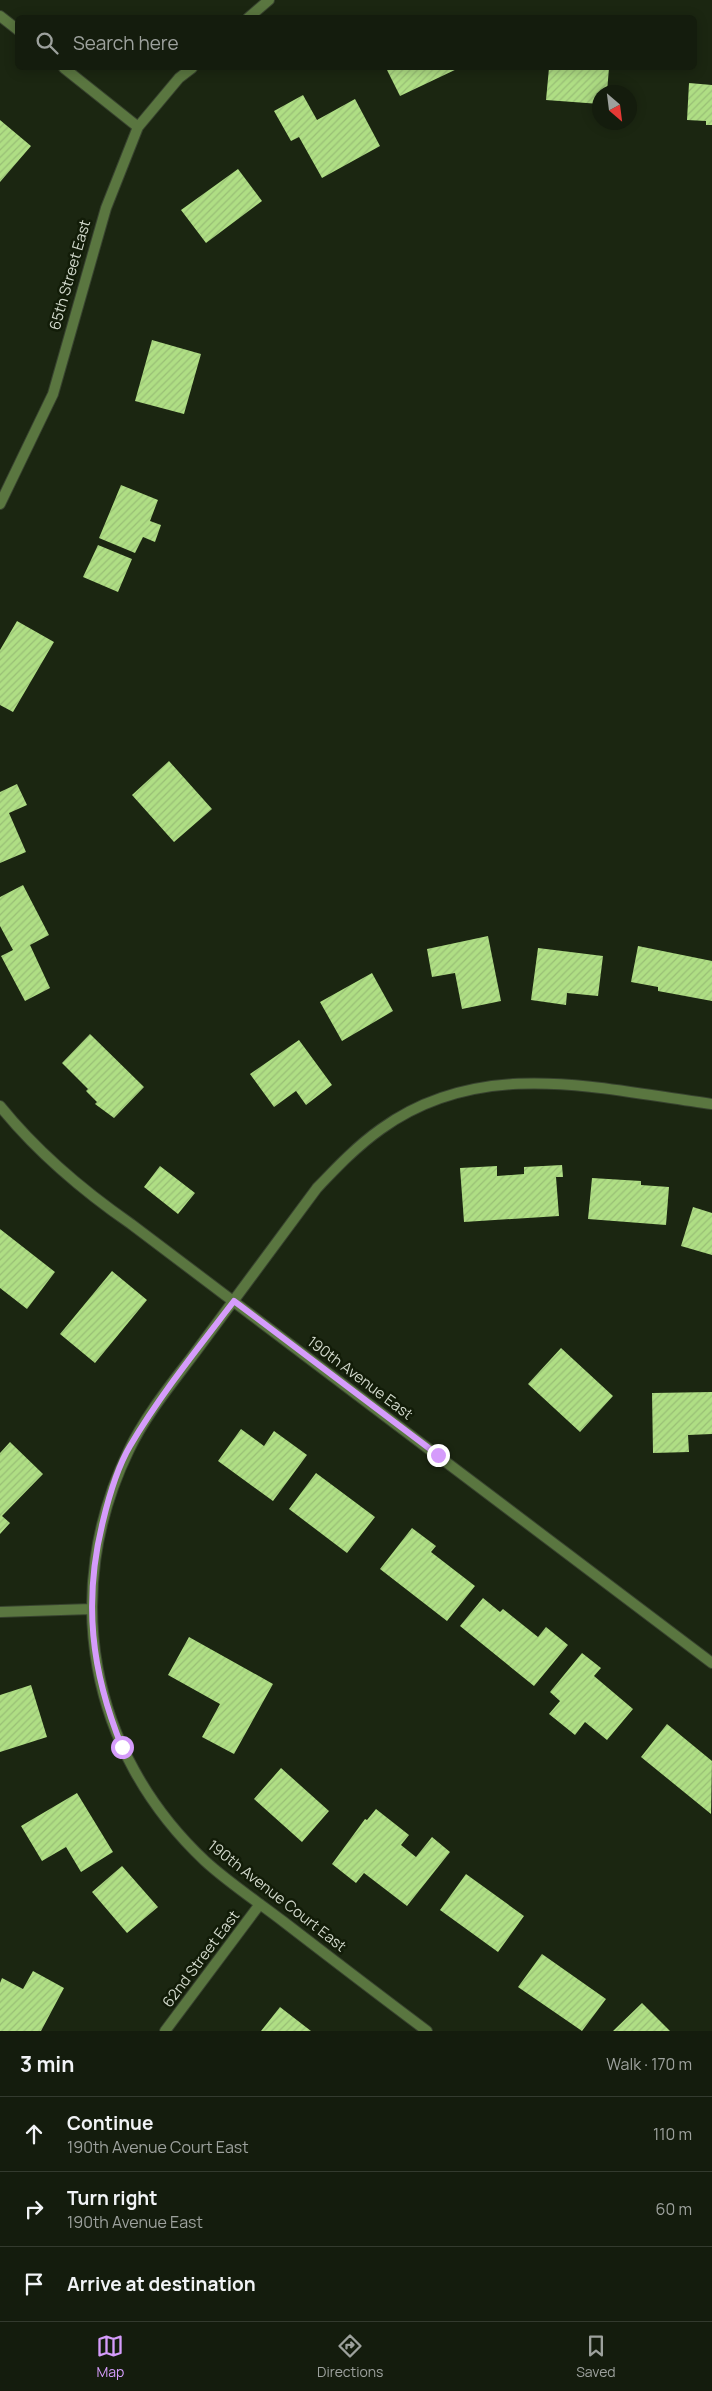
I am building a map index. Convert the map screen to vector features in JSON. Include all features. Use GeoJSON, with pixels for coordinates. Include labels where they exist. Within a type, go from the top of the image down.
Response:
{"type":"FeatureCollection","features":[{"type":"Feature","properties":{"kind":"street"},"geometry":{"type":"LineString","coordinates":[[252,15],[269,0]]}},
{"type":"Feature","properties":{"kind":"street"},"geometry":{"type":"LineString","coordinates":[[0,16],[15,28]]}},
{"type":"Feature","properties":{"kind":"street"},"geometry":{"type":"LineString","coordinates":[[67,70],[138,127]]}},
{"type":"Feature","properties":{"kind":"street","name":"65th Street East"},"geometry":{"type":"LineString","coordinates":[[0,504],[53,394],[106,208],[138,127],[180,78],[190,70]]}},
{"type":"Feature","properties":{"kind":"street","name":"190th Avenue Court East"},"geometry":{"type":"LineString","coordinates":[[427,2031],[205,1862],[166,1820],[134,1773],[111,1721],[96,1665],[91,1608],[95,1553],[108,1499],[129,1448],[159,1401],[317,1188],[347,1156],[381,1128],[420,1106],[462,1091],[505,1083],[550,1082],[712,1104]]}},
{"type":"Feature","properties":{"kind":"street","name":"190th Avenue East"},"geometry":{"type":"LineString","coordinates":[[0,1106],[41,1152],[68,1177],[712,1662]]}},
{"type":"Feature","properties":{"kind":"street"},"geometry":{"type":"LineString","coordinates":[[0,1612],[91,1608]]}},
{"type":"Feature","properties":{"kind":"street","name":"62nd Street East"},"geometry":{"type":"LineString","coordinates":[[166,2031],[260,1904]]}},
{"type":"Feature","properties":{"kind":"building"},"geometry":{"type":"Polygon","coordinates":[[[387,70],[455,70],[400,96],[387,70]]]}},
{"type":"Feature","properties":{"kind":"building"},"geometry":{"type":"Polygon","coordinates":[[[549,70],[609,70],[608,85],[592,85],[592,103],[546,100],[549,70]]]}},
{"type":"Feature","properties":{"kind":"building"},"geometry":{"type":"Polygon","coordinates":[[[689,83],[712,85],[712,125],[706,125],[706,121],[687,120],[689,83]]]}},
{"type":"Feature","properties":{"kind":"building"},"geometry":{"type":"Polygon","coordinates":[[[303,95],[317,120],[355,99],[380,146],[322,178],[299,137],[291,141],[274,111],[303,95]]]}},
{"type":"Feature","properties":{"kind":"building"},"geometry":{"type":"Polygon","coordinates":[[[0,120],[31,146],[0,182],[0,120]]]}},
{"type":"Feature","properties":{"kind":"building"},"geometry":{"type":"Polygon","coordinates":[[[238,169],[262,201],[206,243],[181,210],[238,169]]]}},
{"type":"Feature","properties":{"kind":"building"},"geometry":{"type":"Polygon","coordinates":[[[152,340],[201,354],[184,414],[135,401],[152,340]]]}},
{"type":"Feature","properties":{"kind":"building"},"geometry":{"type":"Polygon","coordinates":[[[121,485],[158,500],[150,521],[161,525],[155,542],[143,537],[135,553],[99,538],[121,485]]]}},
{"type":"Feature","properties":{"kind":"building"},"geometry":{"type":"Polygon","coordinates":[[[98,545],[132,559],[118,592],[83,577],[98,545]]]}},
{"type":"Feature","properties":{"kind":"building"},"geometry":{"type":"Polygon","coordinates":[[[17,621],[54,642],[13,712],[0,705],[0,650],[17,621]]]}},
{"type":"Feature","properties":{"kind":"building"},"geometry":{"type":"Polygon","coordinates":[[[169,761],[212,809],[174,842],[132,795],[169,761]]]}},
{"type":"Feature","properties":{"kind":"building"},"geometry":{"type":"Polygon","coordinates":[[[17,784],[27,805],[9,813],[26,852],[0,863],[0,792],[17,784]]]}},
{"type":"Feature","properties":{"kind":"building"},"geometry":{"type":"Polygon","coordinates":[[[23,885],[49,935],[30,945],[50,988],[25,1001],[1,956],[13,950],[0,926],[0,897],[23,885]]]}},
{"type":"Feature","properties":{"kind":"building"},"geometry":{"type":"Polygon","coordinates":[[[488,936],[501,1001],[462,1009],[455,973],[432,977],[427,949],[488,936]]]}},
{"type":"Feature","properties":{"kind":"building"},"geometry":{"type":"Polygon","coordinates":[[[638,946],[712,961],[712,1001],[658,991],[658,987],[631,982],[638,946]]]}},
{"type":"Feature","properties":{"kind":"building"},"geometry":{"type":"Polygon","coordinates":[[[538,948],[603,956],[598,996],[567,993],[566,1005],[531,1000],[538,948]]]}},
{"type":"Feature","properties":{"kind":"building"},"geometry":{"type":"Polygon","coordinates":[[[372,973],[393,1011],[342,1041],[320,1002],[372,973]]]}},
{"type":"Feature","properties":{"kind":"building"},"geometry":{"type":"Polygon","coordinates":[[[90,1034],[144,1087],[114,1118],[95,1104],[97,1102],[86,1091],[88,1089],[62,1063],[90,1034]]]}},
{"type":"Feature","properties":{"kind":"building"},"geometry":{"type":"Polygon","coordinates":[[[299,1040],[332,1085],[306,1105],[296,1091],[274,1107],[250,1074],[299,1040]]]}},
{"type":"Feature","properties":{"kind":"building"},"geometry":{"type":"Polygon","coordinates":[[[562,1165],[563,1177],[556,1177],[559,1216],[464,1222],[460,1168],[497,1166],[497,1176],[524,1174],[524,1167],[562,1165]]]}},
{"type":"Feature","properties":{"kind":"building"},"geometry":{"type":"Polygon","coordinates":[[[160,1166],[195,1193],[178,1214],[144,1187],[160,1166]]]}},
{"type":"Feature","properties":{"kind":"building"},"geometry":{"type":"Polygon","coordinates":[[[592,1178],[641,1181],[641,1185],[669,1187],[666,1225],[588,1219],[592,1178]]]}},
{"type":"Feature","properties":{"kind":"building"},"geometry":{"type":"Polygon","coordinates":[[[693,1207],[712,1213],[712,1255],[681,1246],[693,1207]]]}},
{"type":"Feature","properties":{"kind":"building"},"geometry":{"type":"Polygon","coordinates":[[[0,1229],[55,1272],[27,1309],[0,1288],[0,1229]]]}},
{"type":"Feature","properties":{"kind":"building"},"geometry":{"type":"Polygon","coordinates":[[[112,1271],[147,1300],[95,1363],[60,1334],[112,1271]]]}},
{"type":"Feature","properties":{"kind":"building"},"geometry":{"type":"Polygon","coordinates":[[[561,1348],[613,1396],[580,1432],[528,1384],[561,1348]]]}},
{"type":"Feature","properties":{"kind":"building"},"geometry":{"type":"Polygon","coordinates":[[[712,1392],[712,1434],[688,1435],[689,1452],[653,1453],[652,1393],[712,1392]]]}},
{"type":"Feature","properties":{"kind":"building"},"geometry":{"type":"Polygon","coordinates":[[[241,1429],[264,1446],[274,1431],[307,1455],[273,1501],[218,1461],[241,1429]]]}},
{"type":"Feature","properties":{"kind":"building"},"geometry":{"type":"Polygon","coordinates":[[[10,1442],[43,1474],[2,1516],[10,1523],[0,1534],[0,1453],[10,1442]]]}},
{"type":"Feature","properties":{"kind":"building"},"geometry":{"type":"Polygon","coordinates":[[[316,1473],[375,1517],[347,1553],[289,1509],[316,1473]]]}},
{"type":"Feature","properties":{"kind":"building"},"geometry":{"type":"Polygon","coordinates":[[[412,1528],[436,1546],[431,1552],[475,1586],[447,1621],[380,1569],[412,1528]]]}},
{"type":"Feature","properties":{"kind":"building"},"geometry":{"type":"Polygon","coordinates":[[[483,1598],[500,1612],[503,1609],[538,1637],[546,1627],[568,1645],[534,1686],[460,1626],[483,1598]]]}},
{"type":"Feature","properties":{"kind":"building"},"geometry":{"type":"Polygon","coordinates":[[[189,1637],[273,1684],[234,1754],[202,1737],[220,1704],[168,1675],[189,1637]]]}},
{"type":"Feature","properties":{"kind":"building"},"geometry":{"type":"Polygon","coordinates":[[[582,1653],[601,1668],[594,1676],[633,1709],[607,1740],[585,1722],[575,1735],[549,1714],[560,1701],[550,1692],[582,1653]]]}},
{"type":"Feature","properties":{"kind":"building"},"geometry":{"type":"Polygon","coordinates":[[[31,1685],[47,1737],[0,1752],[0,1695],[31,1685]]]}},
{"type":"Feature","properties":{"kind":"building"},"geometry":{"type":"Polygon","coordinates":[[[667,1724],[712,1761],[711,1814],[641,1757],[667,1724]]]}},
{"type":"Feature","properties":{"kind":"building"},"geometry":{"type":"Polygon","coordinates":[[[281,1768],[329,1811],[302,1842],[254,1799],[281,1768]]]}},
{"type":"Feature","properties":{"kind":"building"},"geometry":{"type":"Polygon","coordinates":[[[77,1793],[113,1852],[81,1872],[66,1847],[42,1861],[21,1826],[77,1793]]]}},
{"type":"Feature","properties":{"kind":"building"},"geometry":{"type":"Polygon","coordinates":[[[376,1809],[409,1835],[401,1845],[416,1857],[432,1837],[450,1852],[407,1906],[364,1873],[356,1883],[332,1864],[365,1819],[367,1820],[376,1809]]]}},
{"type":"Feature","properties":{"kind":"building"},"geometry":{"type":"Polygon","coordinates":[[[122,1866],[158,1907],[127,1933],[92,1892],[122,1866]]]}},
{"type":"Feature","properties":{"kind":"building"},"geometry":{"type":"Polygon","coordinates":[[[466,1874],[524,1916],[498,1952],[440,1910],[466,1874]]]}},
{"type":"Feature","properties":{"kind":"building"},"geometry":{"type":"Polygon","coordinates":[[[542,1954],[606,1999],[582,2031],[518,1987],[542,1954]]]}},
{"type":"Feature","properties":{"kind":"building"},"geometry":{"type":"Polygon","coordinates":[[[33,1971],[64,1988],[41,2031],[0,2031],[0,1983],[2,1978],[23,1989],[33,1971]]]}},
{"type":"Feature","properties":{"kind":"building"},"geometry":{"type":"Polygon","coordinates":[[[642,2003],[670,2031],[613,2031],[642,2003]]]}},
{"type":"Feature","properties":{"kind":"building"},"geometry":{"type":"Polygon","coordinates":[[[280,2007],[311,2031],[261,2031],[280,2007]]]}},
{"type":"Feature","properties":{"kind":"route"},"geometry":{"type":"LineString","coordinates":[[122,1747],[111,1721],[96,1665],[92,1637],[91,1608],[95,1553],[108,1499],[129,1448],[159,1401],[234,1301],[438,1455]]}}]}
